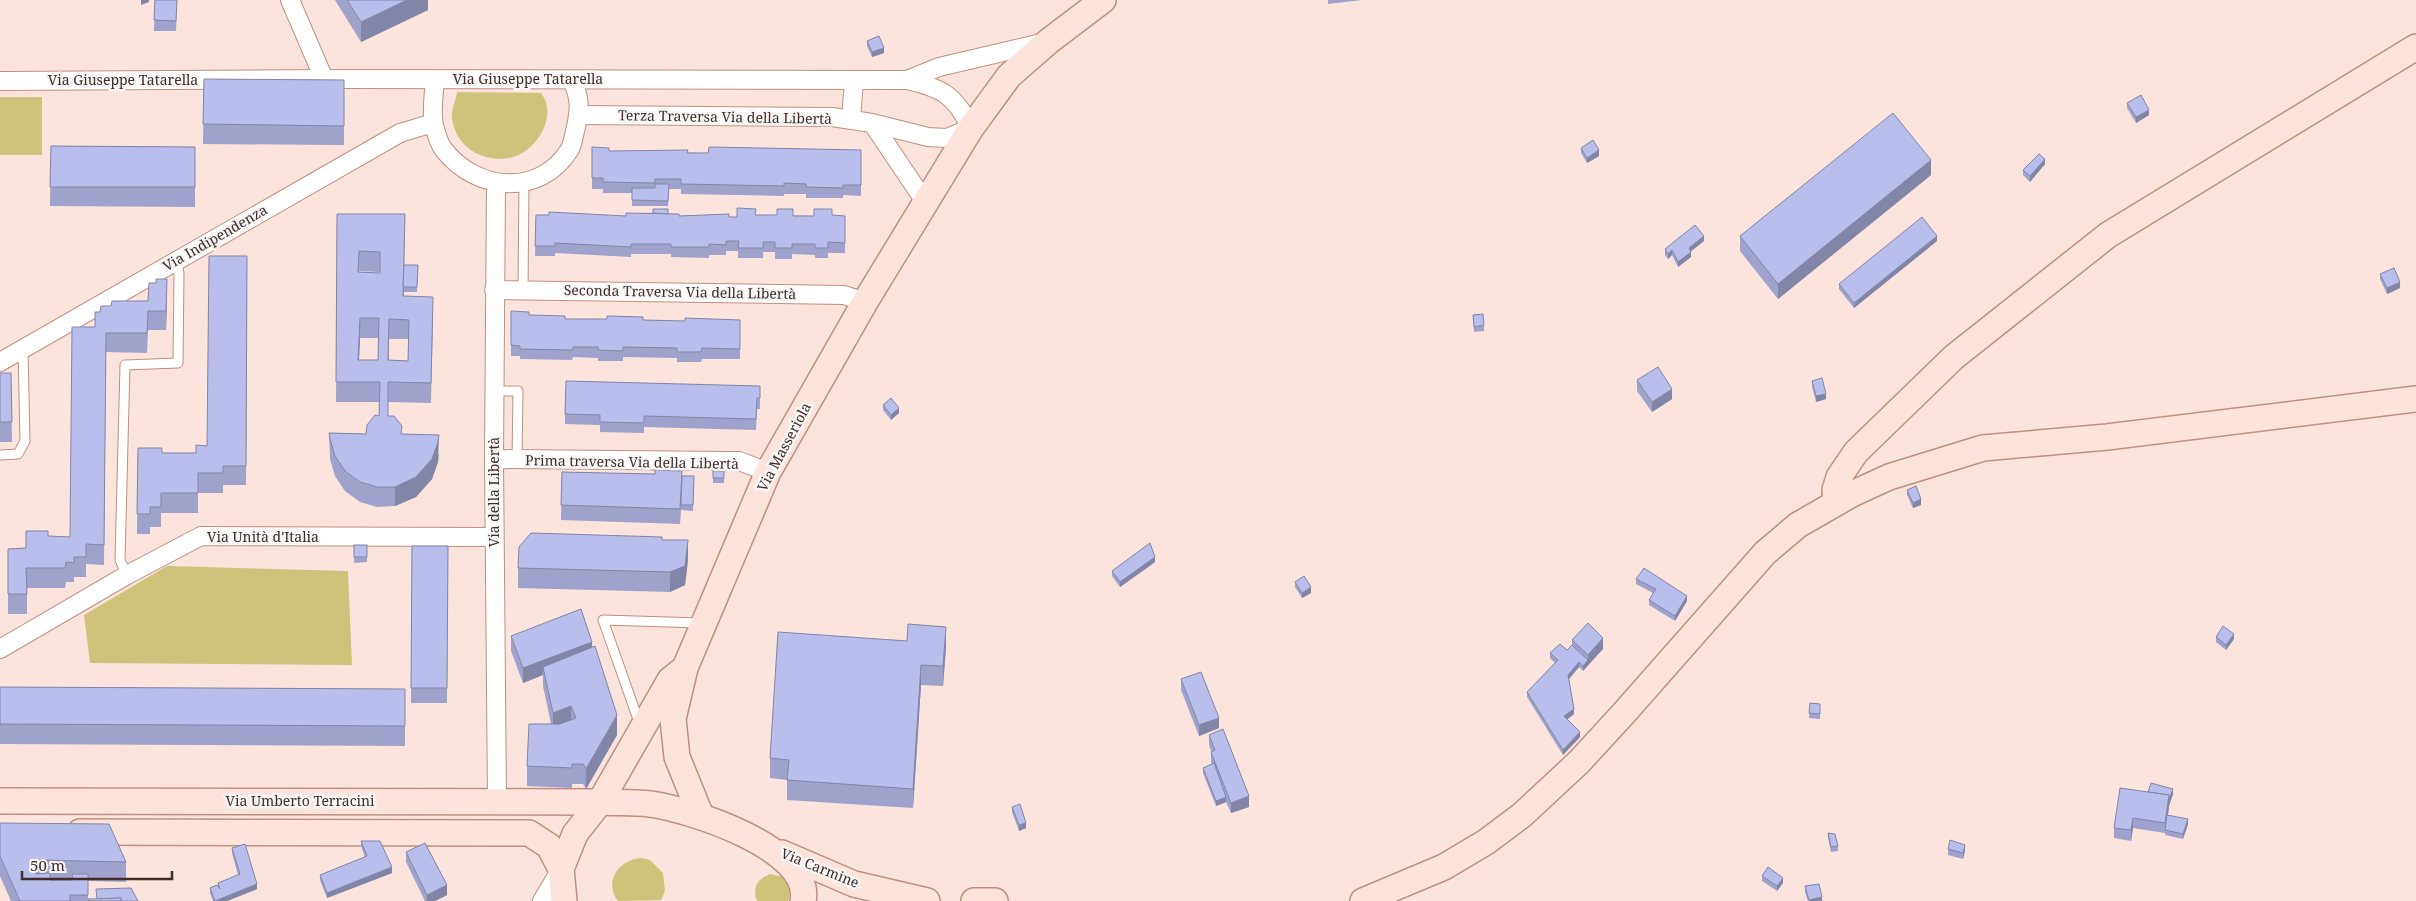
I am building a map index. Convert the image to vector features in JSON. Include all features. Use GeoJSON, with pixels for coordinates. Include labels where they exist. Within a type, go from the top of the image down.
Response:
{"type":"FeatureCollection","features":[{"type":"Feature","properties":{"kind":"street"},"geometry":{"type":"LineString","coordinates":[[290,0],[324,79]]}},
{"type":"Feature","properties":{"kind":"street","name":"Via Masseriola"},"geometry":{"type":"LineString","coordinates":[[542,901],[561,869],[575,834],[600,802],[670,680],[685,668],[768,472],[865,302],[971,128],[1009,76],[1049,41],[1103,0]]}},
{"type":"Feature","properties":{"kind":"street","name":"Via Giuseppe Tatarella"},"geometry":{"type":"LineString","coordinates":[[0,81],[324,79],[907,80],[939,67],[1049,41]]}},
{"type":"Feature","properties":{"kind":"street"},"geometry":{"type":"LineString","coordinates":[[1836,502],[1835,490],[1839,476],[1863,445],[1954,357],[2108,235],[2416,47]]}},
{"type":"Feature","properties":{"kind":"street"},"geometry":{"type":"LineString","coordinates":[[435,80],[434,123],[442,149],[466,172],[496,184],[524,182],[552,170],[570,148],[578,115],[579,96],[572,80]]}},
{"type":"Feature","properties":{"kind":"street"},"geometry":{"type":"LineString","coordinates":[[851,119],[854,80]]}},
{"type":"Feature","properties":{"kind":"street"},"geometry":{"type":"LineString","coordinates":[[907,80],[931,86],[950,96],[963,111],[971,128]]}},
{"type":"Feature","properties":{"kind":"street","name":"Terza Traversa Via della Libertà"},"geometry":{"type":"LineString","coordinates":[[578,115],[851,119],[928,137],[947,138],[971,128]]}},
{"type":"Feature","properties":{"kind":"street","name":"Via Indipendenza"},"geometry":{"type":"LineString","coordinates":[[0,362],[400,133],[434,123]]}},
{"type":"Feature","properties":{"kind":"street"},"geometry":{"type":"LineString","coordinates":[[872,123],[926,203]]}},
{"type":"Feature","properties":{"kind":"street","name":"Via della Libertà"},"geometry":{"type":"LineString","coordinates":[[496,184],[494,537],[497,801]]}},
{"type":"Feature","properties":{"kind":"street","name":"Seconda Traversa Via della Libertà"},"geometry":{"type":"LineString","coordinates":[[494,290],[844,295],[865,302]]}},
{"type":"Feature","properties":{"kind":"street"},"geometry":{"type":"LineString","coordinates":[[1363,901],[1444,867],[1486,842],[1522,816],[1579,762],[1764,553],[1798,525],[1836,502],[1888,477],[1983,448],[2106,437],[2416,399]]}},
{"type":"Feature","properties":{"kind":"street","name":"Prima traversa Via della Libertà"},"geometry":{"type":"LineString","coordinates":[[494,459],[740,461],[768,472]]}},
{"type":"Feature","properties":{"kind":"street","name":"Via Unità d'Italia"},"geometry":{"type":"LineString","coordinates":[[0,649],[127,575],[201,536],[494,537]]}},
{"type":"Feature","properties":{"kind":"street"},"geometry":{"type":"LineString","coordinates":[[685,668],[673,720],[677,757],[701,816]]}},
{"type":"Feature","properties":{"kind":"street","name":"Via Umberto Terracini"},"geometry":{"type":"LineString","coordinates":[[0,801],[600,802],[651,804],[701,816]]}},
{"type":"Feature","properties":{"kind":"street","name":"Via Carmine"},"geometry":{"type":"LineString","coordinates":[[701,816],[854,884],[927,901]]}},
{"type":"Feature","properties":{"kind":"street"},"geometry":{"type":"LineString","coordinates":[[60,832],[529,833],[549,846],[561,869],[564,901]]}},
{"type":"Feature","properties":{"kind":"street"},"geometry":{"type":"LineString","coordinates":[[773,849],[796,871],[804,893],[803,901]]}},
{"type":"Feature","properties":{"kind":"street"},"geometry":{"type":"LineString","coordinates":[[974,901],[995,901]]}},
{"type":"Feature","properties":{"kind":"lane"},"geometry":{"type":"LineString","coordinates":[[523,290],[524,182]]}},
{"type":"Feature","properties":{"kind":"lane"},"geometry":{"type":"LineString","coordinates":[[127,575],[120,560],[125,365],[178,363],[179,272],[176,260]]}},
{"type":"Feature","properties":{"kind":"lane"},"geometry":{"type":"LineString","coordinates":[[0,455],[18,454],[25,441],[23,348]]}},
{"type":"Feature","properties":{"kind":"lane"},"geometry":{"type":"LineString","coordinates":[[494,391],[518,391],[517,460]]}},
{"type":"Feature","properties":{"kind":"lane"},"geometry":{"type":"LineString","coordinates":[[641,728],[603,620],[705,623]]}},
{"type":"Feature","properties":{"kind":"shaded area"},"geometry":{"type":"Polygon","coordinates":[[[457,92],[541,93],[546,102],[547,112],[542,132],[528,149],[519,155],[499,159],[480,155],[464,144],[454,128],[452,115],[457,92]]]}},
{"type":"Feature","properties":{"kind":"shaded area"},"geometry":{"type":"Polygon","coordinates":[[[0,97],[42,97],[42,155],[0,155],[0,97]]]}},
{"type":"Feature","properties":{"kind":"shaded area"},"geometry":{"type":"Polygon","coordinates":[[[167,566],[348,571],[352,665],[90,663],[84,615],[167,566]]]}},
{"type":"Feature","properties":{"kind":"shaded area"},"geometry":{"type":"Polygon","coordinates":[[[641,858],[650,860],[663,873],[665,891],[661,900],[618,901],[612,886],[616,873],[626,863],[641,858]]]}},
{"type":"Feature","properties":{"kind":"shaded area"},"geometry":{"type":"Polygon","coordinates":[[[770,874],[784,877],[791,889],[788,901],[757,901],[755,888],[759,881],[770,874]]]}},
{"type":"Feature","properties":{"kind":"building"},"geometry":{"type":"Polygon","coordinates":[[[155,0],[177,0],[176,21],[154,20],[155,0]]]}},
{"type":"Feature","properties":{"kind":"building"},"geometry":{"type":"Polygon","coordinates":[[[347,0],[407,0],[361,22],[347,0]]]}},
{"type":"Feature","properties":{"kind":"building"},"geometry":{"type":"Polygon","coordinates":[[[879,36],[884,48],[872,52],[867,41],[879,36]]]}},
{"type":"Feature","properties":{"kind":"building"},"geometry":{"type":"Polygon","coordinates":[[[204,79],[344,80],[344,126],[203,124],[204,79]]]}},
{"type":"Feature","properties":{"kind":"building"},"geometry":{"type":"Polygon","coordinates":[[[2141,95],[2149,110],[2136,117],[2127,103],[2141,95]]]}},
{"type":"Feature","properties":{"kind":"building"},"geometry":{"type":"Polygon","coordinates":[[[1893,113],[1931,160],[1778,284],[1740,236],[1893,113]]]}},
{"type":"Feature","properties":{"kind":"building"},"geometry":{"type":"Polygon","coordinates":[[[1593,140],[1599,150],[1587,158],[1581,148],[1593,140]]]}},
{"type":"Feature","properties":{"kind":"building"},"geometry":{"type":"Polygon","coordinates":[[[51,146],[195,147],[195,187],[50,187],[51,146]]]}},
{"type":"Feature","properties":{"kind":"building"},"geometry":{"type":"Polygon","coordinates":[[[592,147],[609,148],[609,151],[688,150],[687,153],[708,153],[709,147],[861,150],[861,185],[843,185],[843,188],[806,187],[806,184],[784,183],[784,186],[681,184],[681,179],[655,179],[655,183],[603,182],[603,178],[592,178],[592,147]]]}},
{"type":"Feature","properties":{"kind":"building"},"geometry":{"type":"Polygon","coordinates":[[[2039,154],[2045,159],[2030,176],[2023,170],[2039,154]]]}},
{"type":"Feature","properties":{"kind":"building"},"geometry":{"type":"Polygon","coordinates":[[[655,184],[669,184],[668,201],[632,200],[632,188],[655,188],[655,184]]]}},
{"type":"Feature","properties":{"kind":"building"},"geometry":{"type":"Polygon","coordinates":[[[737,208],[756,209],[755,215],[777,215],[777,209],[793,209],[793,216],[814,216],[814,209],[832,209],[832,215],[845,216],[845,243],[828,242],[828,248],[815,248],[815,244],[792,244],[792,248],[775,248],[775,242],[763,242],[763,248],[738,248],[739,241],[726,241],[726,245],[709,244],[709,247],[671,247],[671,244],[631,244],[631,247],[555,243],[555,246],[535,246],[536,215],[549,215],[549,212],[626,216],[626,213],[679,214],[679,216],[729,214],[729,217],[737,217],[737,208]]]}},
{"type":"Feature","properties":{"kind":"building"},"geometry":{"type":"Polygon","coordinates":[[[653,209],[668,209],[668,214],[653,213],[653,209]]]}},
{"type":"Feature","properties":{"kind":"building"},"geometry":{"type":"Polygon","coordinates":[[[337,214],[405,214],[403,296],[433,297],[431,383],[388,382],[388,416],[394,416],[402,426],[401,434],[439,435],[432,459],[416,477],[395,487],[377,487],[360,482],[345,471],[335,456],[329,433],[366,434],[367,425],[375,415],[379,416],[380,382],[336,382],[337,214]],[[359,251],[358,272],[380,273],[380,252],[359,251]],[[360,318],[358,360],[378,360],[379,318],[360,318]],[[389,319],[388,360],[408,361],[409,320],[389,319]]]}},
{"type":"Feature","properties":{"kind":"building"},"geometry":{"type":"Polygon","coordinates":[[[1922,217],[1937,236],[1854,303],[1839,284],[1922,217]]]}},
{"type":"Feature","properties":{"kind":"building"},"geometry":{"type":"Polygon","coordinates":[[[1695,225],[1704,236],[1689,248],[1691,252],[1678,262],[1672,250],[1668,254],[1665,249],[1695,225]]]}},
{"type":"Feature","properties":{"kind":"building"},"geometry":{"type":"Polygon","coordinates":[[[209,256],[247,256],[246,466],[223,466],[223,473],[198,473],[198,493],[161,493],[161,507],[150,507],[150,514],[137,514],[138,448],[162,448],[162,453],[196,453],[196,445],[207,446],[209,256]]]}},
{"type":"Feature","properties":{"kind":"building"},"geometry":{"type":"Polygon","coordinates":[[[404,265],[418,265],[417,287],[403,287],[404,265]]]}},
{"type":"Feature","properties":{"kind":"building"},"geometry":{"type":"Polygon","coordinates":[[[2394,268],[2400,282],[2387,288],[2380,274],[2394,268]]]}},
{"type":"Feature","properties":{"kind":"building"},"geometry":{"type":"Polygon","coordinates":[[[156,279],[167,279],[166,311],[148,311],[147,333],[106,333],[104,545],[86,544],[86,557],[74,557],[74,563],[66,562],[65,568],[26,568],[27,594],[8,594],[8,549],[26,548],[26,531],[48,531],[48,536],[70,537],[72,327],[95,327],[95,312],[100,312],[101,306],[111,306],[112,301],[148,301],[149,283],[156,283],[156,279]]]}},
{"type":"Feature","properties":{"kind":"building"},"geometry":{"type":"Polygon","coordinates":[[[511,311],[529,312],[529,315],[565,316],[565,319],[607,319],[607,316],[643,317],[643,320],[685,321],[685,318],[740,320],[740,349],[702,348],[701,352],[677,352],[677,348],[623,347],[623,351],[598,350],[598,347],[573,347],[572,350],[520,349],[520,346],[511,345],[511,311]]]}},
{"type":"Feature","properties":{"kind":"building"},"geometry":{"type":"Polygon","coordinates":[[[1483,314],[1484,325],[1474,327],[1473,315],[1483,314]]]}},
{"type":"Feature","properties":{"kind":"building"},"geometry":{"type":"Polygon","coordinates":[[[1658,367],[1672,389],[1652,402],[1637,380],[1658,367]]]}},
{"type":"Feature","properties":{"kind":"building"},"geometry":{"type":"Polygon","coordinates":[[[0,373],[11,373],[12,422],[0,422],[0,373]]]}},
{"type":"Feature","properties":{"kind":"building"},"geometry":{"type":"Polygon","coordinates":[[[1822,378],[1826,394],[1816,396],[1812,381],[1822,378]]]}},
{"type":"Feature","properties":{"kind":"building"},"geometry":{"type":"Polygon","coordinates":[[[566,381],[760,386],[760,398],[757,398],[756,419],[644,416],[644,423],[600,422],[600,415],[565,414],[566,381]]]}},
{"type":"Feature","properties":{"kind":"building"},"geometry":{"type":"Polygon","coordinates":[[[891,398],[899,408],[891,415],[883,405],[891,398]]]}},
{"type":"Feature","properties":{"kind":"building"},"geometry":{"type":"Polygon","coordinates":[[[655,470],[682,471],[680,509],[561,505],[562,472],[655,474],[655,470]]]}},
{"type":"Feature","properties":{"kind":"building"},"geometry":{"type":"Polygon","coordinates":[[[713,471],[724,471],[724,478],[713,478],[713,471]]]}},
{"type":"Feature","properties":{"kind":"building"},"geometry":{"type":"Polygon","coordinates":[[[682,476],[694,476],[693,505],[681,505],[682,476]]]}},
{"type":"Feature","properties":{"kind":"building"},"geometry":{"type":"Polygon","coordinates":[[[1916,486],[1921,499],[1913,503],[1907,490],[1916,486]]]}},
{"type":"Feature","properties":{"kind":"building"},"geometry":{"type":"Polygon","coordinates":[[[531,533],[662,537],[662,540],[688,540],[685,566],[670,572],[518,568],[519,547],[531,533]]]}},
{"type":"Feature","properties":{"kind":"building"},"geometry":{"type":"Polygon","coordinates":[[[1150,543],[1155,557],[1120,582],[1112,571],[1150,543]]]}},
{"type":"Feature","properties":{"kind":"building"},"geometry":{"type":"Polygon","coordinates":[[[354,545],[367,545],[367,557],[354,557],[354,545]]]}},
{"type":"Feature","properties":{"kind":"building"},"geometry":{"type":"Polygon","coordinates":[[[412,546],[448,546],[447,688],[411,688],[412,546]]]}},
{"type":"Feature","properties":{"kind":"building"},"geometry":{"type":"Polygon","coordinates":[[[1644,568],[1687,596],[1675,616],[1649,600],[1656,589],[1636,579],[1644,568]]]}},
{"type":"Feature","properties":{"kind":"building"},"geometry":{"type":"Polygon","coordinates":[[[1304,576],[1311,587],[1302,593],[1295,582],[1304,576]]]}},
{"type":"Feature","properties":{"kind":"building"},"geometry":{"type":"Polygon","coordinates":[[[581,609],[592,642],[523,668],[511,636],[581,609]]]}},
{"type":"Feature","properties":{"kind":"building"},"geometry":{"type":"Polygon","coordinates":[[[1588,623],[1603,638],[1588,655],[1572,640],[1588,623]]]}},
{"type":"Feature","properties":{"kind":"building"},"geometry":{"type":"Polygon","coordinates":[[[908,624],[946,627],[943,666],[921,665],[913,789],[787,780],[789,760],[770,758],[778,632],[907,641],[908,624]]]}},
{"type":"Feature","properties":{"kind":"building"},"geometry":{"type":"Polygon","coordinates":[[[2223,626],[2234,634],[2226,645],[2216,637],[2223,626]]]}},
{"type":"Feature","properties":{"kind":"building"},"geometry":{"type":"Polygon","coordinates":[[[1560,644],[1567,650],[1572,645],[1588,660],[1583,666],[1579,662],[1568,675],[1574,709],[1564,716],[1580,732],[1563,750],[1527,692],[1558,660],[1550,653],[1560,644]]]}},
{"type":"Feature","properties":{"kind":"building"},"geometry":{"type":"Polygon","coordinates":[[[595,646],[617,715],[586,769],[583,764],[572,764],[572,768],[527,766],[529,724],[560,724],[576,718],[571,706],[553,713],[543,667],[595,646]]]}},
{"type":"Feature","properties":{"kind":"building"},"geometry":{"type":"Polygon","coordinates":[[[1201,672],[1219,718],[1199,725],[1181,679],[1201,672]]]}},
{"type":"Feature","properties":{"kind":"building"},"geometry":{"type":"Polygon","coordinates":[[[0,687],[405,689],[405,726],[0,724],[0,687]]]}},
{"type":"Feature","properties":{"kind":"building"},"geometry":{"type":"Polygon","coordinates":[[[1810,703],[1820,704],[1820,714],[1809,713],[1810,703]]]}},
{"type":"Feature","properties":{"kind":"building"},"geometry":{"type":"Polygon","coordinates":[[[1223,729],[1249,796],[1231,803],[1211,752],[1215,750],[1209,735],[1223,729]]]}},
{"type":"Feature","properties":{"kind":"building"},"geometry":{"type":"Polygon","coordinates":[[[1214,763],[1226,797],[1216,801],[1203,768],[1214,763]]]}},
{"type":"Feature","properties":{"kind":"building"},"geometry":{"type":"Polygon","coordinates":[[[2151,783],[2173,789],[2169,800],[2169,795],[2148,792],[2151,783]]]}},
{"type":"Feature","properties":{"kind":"building"},"geometry":{"type":"Polygon","coordinates":[[[2120,788],[2169,795],[2165,823],[2133,818],[2131,830],[2114,828],[2120,788]]]}},
{"type":"Feature","properties":{"kind":"building"},"geometry":{"type":"Polygon","coordinates":[[[1020,804],[1026,823],[1019,825],[1012,807],[1020,804]]]}},
{"type":"Feature","properties":{"kind":"building"},"geometry":{"type":"Polygon","coordinates":[[[2167,815],[2188,819],[2183,834],[2165,830],[2167,815]]]}},
{"type":"Feature","properties":{"kind":"building"},"geometry":{"type":"Polygon","coordinates":[[[0,823],[109,824],[126,862],[35,860],[36,874],[50,873],[50,880],[73,880],[72,874],[88,874],[88,895],[70,895],[70,901],[20,901],[0,856],[0,823]]]}},
{"type":"Feature","properties":{"kind":"building"},"geometry":{"type":"Polygon","coordinates":[[[1828,833],[1835,834],[1838,846],[1831,847],[1828,833]]]}},
{"type":"Feature","properties":{"kind":"building"},"geometry":{"type":"Polygon","coordinates":[[[1950,840],[1965,845],[1963,853],[1948,849],[1950,840]]]}},
{"type":"Feature","properties":{"kind":"building"},"geometry":{"type":"Polygon","coordinates":[[[361,841],[380,841],[392,867],[327,893],[320,875],[367,856],[361,841]]]}},
{"type":"Feature","properties":{"kind":"building"},"geometry":{"type":"Polygon","coordinates":[[[425,843],[447,885],[427,895],[406,852],[425,843]]]}},
{"type":"Feature","properties":{"kind":"building"},"geometry":{"type":"Polygon","coordinates":[[[245,844],[257,884],[215,901],[210,888],[217,885],[220,889],[218,883],[240,874],[232,848],[245,844]]]}},
{"type":"Feature","properties":{"kind":"building"},"geometry":{"type":"Polygon","coordinates":[[[1768,867],[1783,878],[1777,886],[1762,876],[1768,867]]]}},
{"type":"Feature","properties":{"kind":"building"},"geometry":{"type":"Polygon","coordinates":[[[1819,884],[1822,897],[1809,900],[1805,886],[1819,884]]]}},
{"type":"Feature","properties":{"kind":"building"},"geometry":{"type":"Polygon","coordinates":[[[131,888],[138,901],[121,901],[121,898],[97,899],[96,889],[131,888]]]}},
{"type":"Feature","properties":{"kind":"building"},"geometry":{"type":"Polygon","coordinates":[[[121,898],[121,901],[89,901],[88,899],[121,898]]]}}]}
